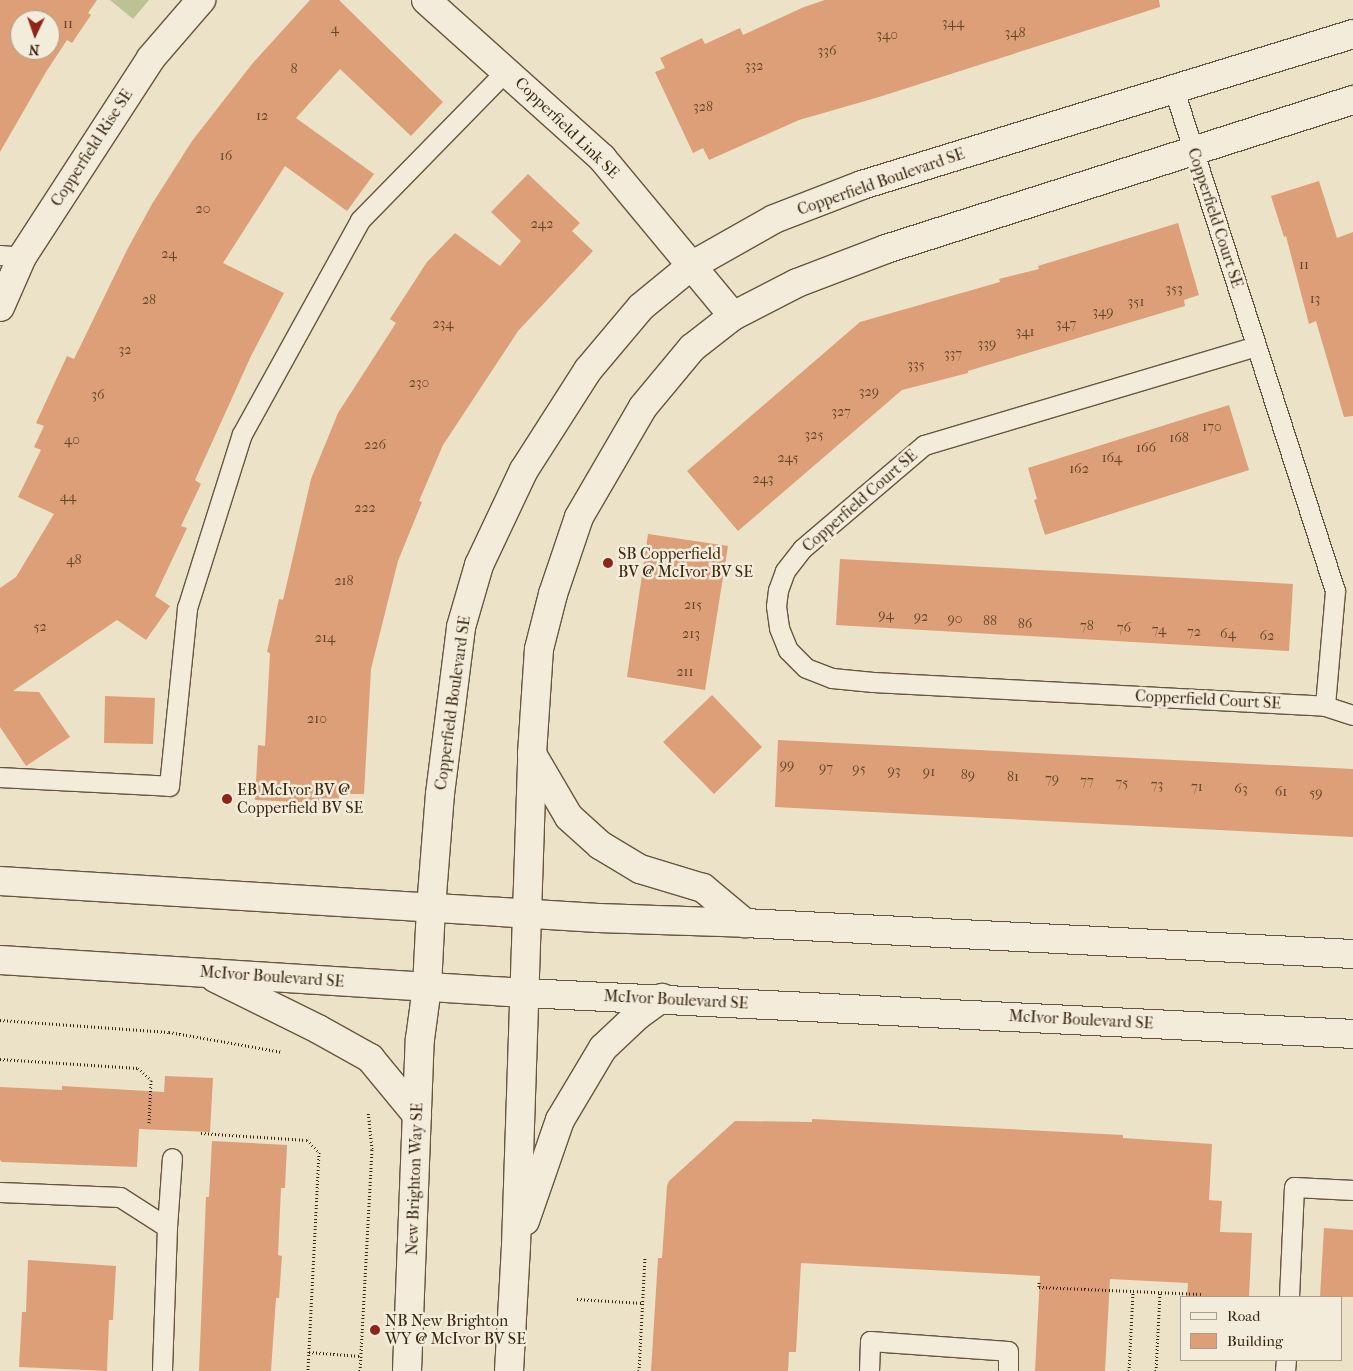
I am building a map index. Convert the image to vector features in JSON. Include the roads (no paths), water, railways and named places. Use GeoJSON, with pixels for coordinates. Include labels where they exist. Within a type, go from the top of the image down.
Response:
{"type":"FeatureCollection","features":[{"type":"Feature","properties":{"kind":"street","name":"Copperfield Rise SE"},"geometry":{"type":"LineString","coordinates":[[0,307],[11,256],[151,58],[201,0]]}},
{"type":"Feature","properties":{"kind":"street","name":"Copperfield Link SE"},"geometry":{"type":"LineString","coordinates":[[426,0],[507,70],[602,158],[733,316]]}},
{"type":"Feature","properties":{"kind":"street","name":"Copperfield Boulevard SE"},"geometry":{"type":"LineString","coordinates":[[427,987],[440,794],[462,627],[479,565],[524,470],[588,370],[641,307],[692,266],[774,219],[862,185],[1353,34]]}},
{"type":"Feature","properties":{"kind":"street"},"geometry":{"type":"LineString","coordinates":[[509,1371],[516,1246],[532,754],[539,649],[553,594],[579,517],[643,408],[692,348],[733,316],[797,283],[886,248],[1353,100]]}},
{"type":"Feature","properties":{"kind":"street"},"geometry":{"type":"LineString","coordinates":[[532,754],[569,817],[600,845],[640,869],[702,888],[745,923]]}},
{"type":"Feature","properties":{"kind":"street"},"geometry":{"type":"LineString","coordinates":[[0,881],[527,914],[745,923],[1353,954]]}},
{"type":"Feature","properties":{"kind":"street","name":"McIvor Boulevard SE"},"geometry":{"type":"LineString","coordinates":[[0,960],[525,993],[662,998],[1353,1034]]}},
{"type":"Feature","properties":{"kind":"street"},"geometry":{"type":"LineString","coordinates":[[204,972],[370,1058],[417,1115]]}},
{"type":"Feature","properties":{"kind":"street","name":"New Brighton Way SE"},"geometry":{"type":"LineString","coordinates":[[407,1371],[420,1039],[427,987]]}},
{"type":"Feature","properties":{"kind":"street"},"geometry":{"type":"LineString","coordinates":[[516,1246],[560,1120],[603,1048],[637,1016],[662,998]]}},
{"type":"Feature","properties":{"kind":"lane"},"geometry":{"type":"LineString","coordinates":[[0,777],[169,786],[187,608],[242,434],[360,220],[507,70]]}},
{"type":"Feature","properties":{"kind":"lane","name":"Copperfield Court SE"},"geometry":{"type":"LineString","coordinates":[[1174,90],[1335,590],[1325,706]]}},
{"type":"Feature","properties":{"kind":"lane","name":"Copperfield Court SE"},"geometry":{"type":"LineString","coordinates":[[1256,346],[924,445],[802,549],[785,571],[778,590],[776,606],[779,628],[788,650],[806,668],[832,678],[873,682],[1325,706],[1353,715]]}},
{"type":"Feature","properties":{"kind":"lane"},"geometry":{"type":"LineString","coordinates":[[162,1371],[167,1227],[172,1158]]}},
{"type":"Feature","properties":{"kind":"lane"},"geometry":{"type":"LineString","coordinates":[[1289,1296],[1294,1186],[1353,1190]]}},
{"type":"Feature","properties":{"kind":"lane"},"geometry":{"type":"LineString","coordinates":[[0,1192],[120,1197],[167,1227]]}},
{"type":"Feature","properties":{"kind":"lane"},"geometry":{"type":"LineString","coordinates":[[869,1371],[870,1341],[1008,1351],[1008,1371]]}},
{"type":"Feature","properties":{"kind":"place","name":"SB Copperfield BV @ McIvor BV SE"},"geometry":{"type":"Point","coordinates":[608,563]}},
{"type":"Feature","properties":{"kind":"place","name":"EB McIvor BV @ Copperfield BV SE"},"geometry":{"type":"Point","coordinates":[227,799]}},
{"type":"Feature","properties":{"kind":"place","name":"NB New Brighton WY @ McIvor BV SE"},"geometry":{"type":"Point","coordinates":[375,1330]}}]}
